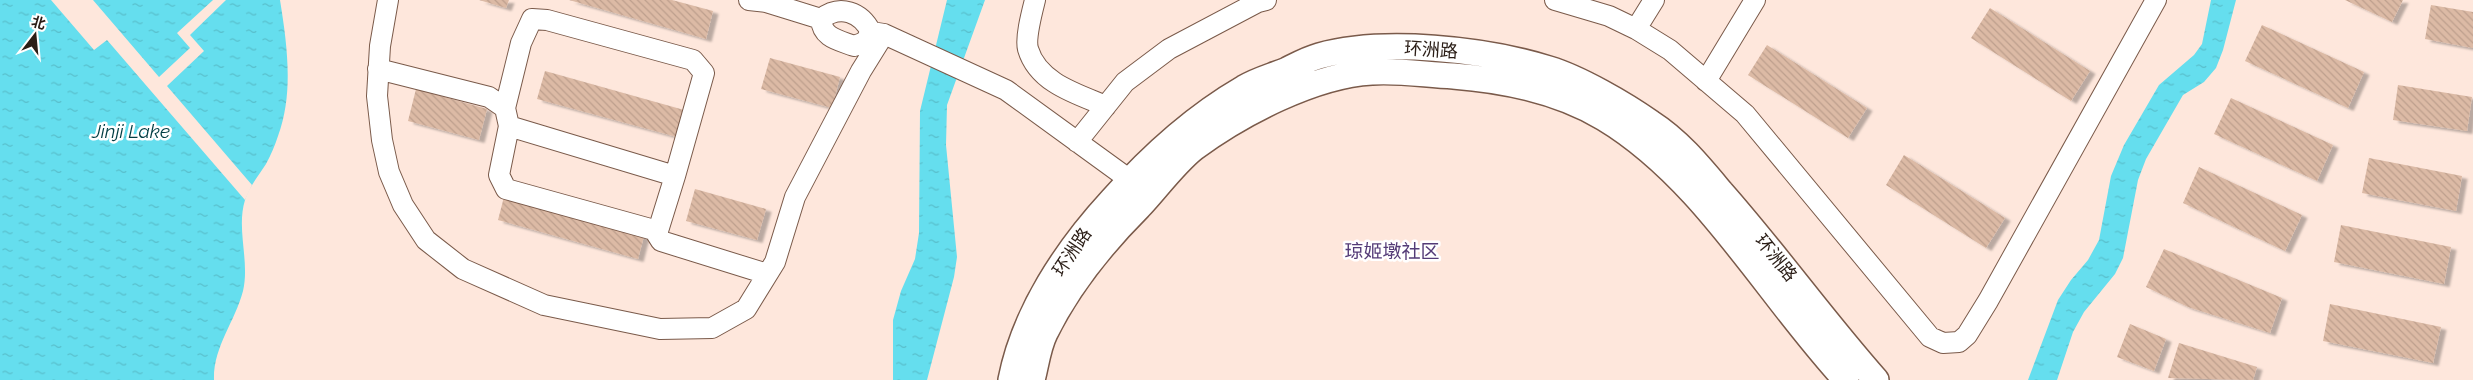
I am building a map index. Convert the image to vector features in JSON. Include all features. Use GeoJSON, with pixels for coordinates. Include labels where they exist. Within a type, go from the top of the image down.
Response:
{"type":"FeatureCollection","features":[{"type":"Feature","properties":{"kind":"street"},"geometry":{"type":"LineString","coordinates":[[388,0],[378,69],[377,96],[382,140],[389,172],[403,205],[426,240],[463,269],[544,305],[660,329],[712,328],[746,308],[774,262],[796,197],[861,71],[877,33]]}},
{"type":"Feature","properties":{"kind":"street"},"geometry":{"type":"LineString","coordinates":[[749,0],[766,2],[822,19],[835,11],[853,12],[877,33],[929,54],[1006,90],[1150,195]]}},
{"type":"Feature","properties":{"kind":"street"},"geometry":{"type":"LineString","coordinates":[[1034,0],[1027,48],[1041,74],[1072,93],[1106,106]]}},
{"type":"Feature","properties":{"kind":"street"},"geometry":{"type":"LineString","coordinates":[[1077,142],[1125,82],[1169,49],[1258,2],[1266,0]]}},
{"type":"Feature","properties":{"kind":"street"},"geometry":{"type":"LineString","coordinates":[[1554,0],[1609,16],[1636,29],[1670,50],[1745,114],[1930,338],[1943,343],[1959,342],[1967,335],[1988,301],[2156,0]]}},
{"type":"Feature","properties":{"kind":"street"},"geometry":{"type":"LineString","coordinates":[[1636,29],[1654,0]]}},
{"type":"Feature","properties":{"kind":"street"},"geometry":{"type":"LineString","coordinates":[[1706,81],[1755,0]]}},
{"type":"Feature","properties":{"kind":"street"},"geometry":{"type":"LineString","coordinates":[[657,234],[704,73],[693,60],[548,20],[532,19],[521,43],[507,117],[499,175],[506,189],[654,230],[661,241],[767,274]]}},
{"type":"Feature","properties":{"kind":"street"},"geometry":{"type":"LineString","coordinates":[[822,19],[822,29],[828,36],[854,46],[865,42],[877,33]]}},
{"type":"Feature","properties":{"kind":"street","name":"环洲路"},"geometry":{"type":"LineString","coordinates":[[1011,380],[1016,353],[1033,313],[1092,221],[1130,180],[1182,130],[1246,87],[1319,56],[1372,47],[1412,48],[1483,54],[1551,69],[1612,98],[1654,124],[1680,145],[1744,218],[1876,380]]}},
{"type":"Feature","properties":{"kind":"street"},"geometry":{"type":"LineString","coordinates":[[378,69],[489,97],[507,117],[674,176]]}},
{"type":"Feature","properties":{"kind":"street","name":"环洲路"},"geometry":{"type":"LineString","coordinates":[[1032,380],[1044,335],[1074,286],[1111,236],[1193,149],[1260,107],[1291,93],[1332,79],[1371,72],[1480,78],[1544,91],[1602,117],[1641,142],[1661,160],[1728,235],[1846,380]]}},
{"type":"Feature","properties":{"kind":"water","name":"Jinji Lake"},"geometry":{"type":"Polygon","coordinates":[[[0,0],[280,0],[288,68],[286,103],[283,120],[273,150],[245,200],[242,234],[245,280],[239,302],[217,357],[214,380],[0,380],[0,0]]]}},
{"type":"Feature","properties":{"kind":"water"},"geometry":{"type":"Polygon","coordinates":[[[947,0],[985,0],[947,105],[946,145],[957,257],[954,277],[927,380],[893,380],[893,320],[901,291],[915,259],[919,233],[920,111],[947,0]]]}},
{"type":"Feature","properties":{"kind":"water"},"geometry":{"type":"Polygon","coordinates":[[[2211,0],[2236,0],[2223,50],[2216,68],[2204,82],[2183,95],[2146,159],[2138,180],[2123,258],[2115,274],[2084,312],[2073,332],[2057,380],[2028,380],[2058,300],[2071,280],[2088,260],[2099,240],[2111,176],[2124,145],[2159,85],[2194,55],[2202,44],[2211,0]]]}},
{"type":"Feature","properties":{"kind":"pier"},"geometry":{"type":"Polygon","coordinates":[[[51,0],[93,0],[159,77],[190,48],[177,33],[213,0],[226,0],[190,35],[204,51],[167,86],[252,185],[245,200],[107,40],[94,50],[51,0]]]}},
{"type":"Feature","properties":{"kind":"building"},"geometry":{"type":"Polygon","coordinates":[[[479,0],[509,0],[506,8],[479,0]]]}},
{"type":"Feature","properties":{"kind":"building"},"geometry":{"type":"Polygon","coordinates":[[[569,0],[672,0],[713,11],[706,39],[569,0]]]}},
{"type":"Feature","properties":{"kind":"building"},"geometry":{"type":"Polygon","coordinates":[[[2345,0],[2403,0],[2392,22],[2345,0]]]}},
{"type":"Feature","properties":{"kind":"building"},"geometry":{"type":"Polygon","coordinates":[[[2431,5],[2473,12],[2473,48],[2425,39],[2431,5]]]}},
{"type":"Feature","properties":{"kind":"building"},"geometry":{"type":"Polygon","coordinates":[[[1990,8],[2090,71],[2071,101],[1971,38],[1990,8]]]}},
{"type":"Feature","properties":{"kind":"building"},"geometry":{"type":"Polygon","coordinates":[[[2262,25],[2364,72],[2348,108],[2245,61],[2262,25]]]}},
{"type":"Feature","properties":{"kind":"building"},"geometry":{"type":"Polygon","coordinates":[[[1767,45],[1867,108],[1848,138],[1748,75],[1767,45]]]}},
{"type":"Feature","properties":{"kind":"building"},"geometry":{"type":"Polygon","coordinates":[[[770,58],[840,77],[832,108],[761,89],[770,58]]]}},
{"type":"Feature","properties":{"kind":"building"},"geometry":{"type":"Polygon","coordinates":[[[545,71],[684,110],[677,137],[537,99],[545,71]]]}},
{"type":"Feature","properties":{"kind":"building"},"geometry":{"type":"Polygon","coordinates":[[[2398,85],[2472,97],[2467,131],[2393,120],[2398,85]]]}},
{"type":"Feature","properties":{"kind":"building"},"geometry":{"type":"Polygon","coordinates":[[[416,89],[487,109],[479,140],[408,121],[416,89]]]}},
{"type":"Feature","properties":{"kind":"building"},"geometry":{"type":"Polygon","coordinates":[[[2231,98],[2333,145],[2317,181],[2214,134],[2231,98]]]}},
{"type":"Feature","properties":{"kind":"building"},"geometry":{"type":"Polygon","coordinates":[[[1904,155],[2005,218],[1986,248],[1886,185],[1904,155]]]}},
{"type":"Feature","properties":{"kind":"building"},"geometry":{"type":"Polygon","coordinates":[[[2369,158],[2462,176],[2456,211],[2362,193],[2369,158]]]}},
{"type":"Feature","properties":{"kind":"building"},"geometry":{"type":"Polygon","coordinates":[[[2199,167],[2302,215],[2285,251],[2183,203],[2199,167]]]}},
{"type":"Feature","properties":{"kind":"building"},"geometry":{"type":"Polygon","coordinates":[[[695,189],[766,209],[757,240],[686,221],[695,189]]]}},
{"type":"Feature","properties":{"kind":"building"},"geometry":{"type":"Polygon","coordinates":[[[505,193],[645,232],[638,259],[498,220],[505,193]]]}},
{"type":"Feature","properties":{"kind":"building"},"geometry":{"type":"Polygon","coordinates":[[[2341,225],[2451,247],[2444,284],[2334,262],[2341,225]]]}},
{"type":"Feature","properties":{"kind":"building"},"geometry":{"type":"Polygon","coordinates":[[[2164,249],[2282,298],[2270,333],[2188,307],[2146,287],[2164,249]]]}},
{"type":"Feature","properties":{"kind":"building"},"geometry":{"type":"Polygon","coordinates":[[[2330,304],[2441,327],[2433,363],[2323,341],[2330,304]]]}},
{"type":"Feature","properties":{"kind":"building"},"geometry":{"type":"Polygon","coordinates":[[[2130,324],[2166,339],[2154,371],[2117,357],[2130,324]]]}},
{"type":"Feature","properties":{"kind":"building"},"geometry":{"type":"Polygon","coordinates":[[[2179,343],[2257,367],[2253,380],[2168,378],[2179,343]]]}},
{"type":"Feature","properties":{"kind":"district","name":"琼姬墩社区"},"geometry":{"type":"Point","coordinates":[1392,251]}}]}
